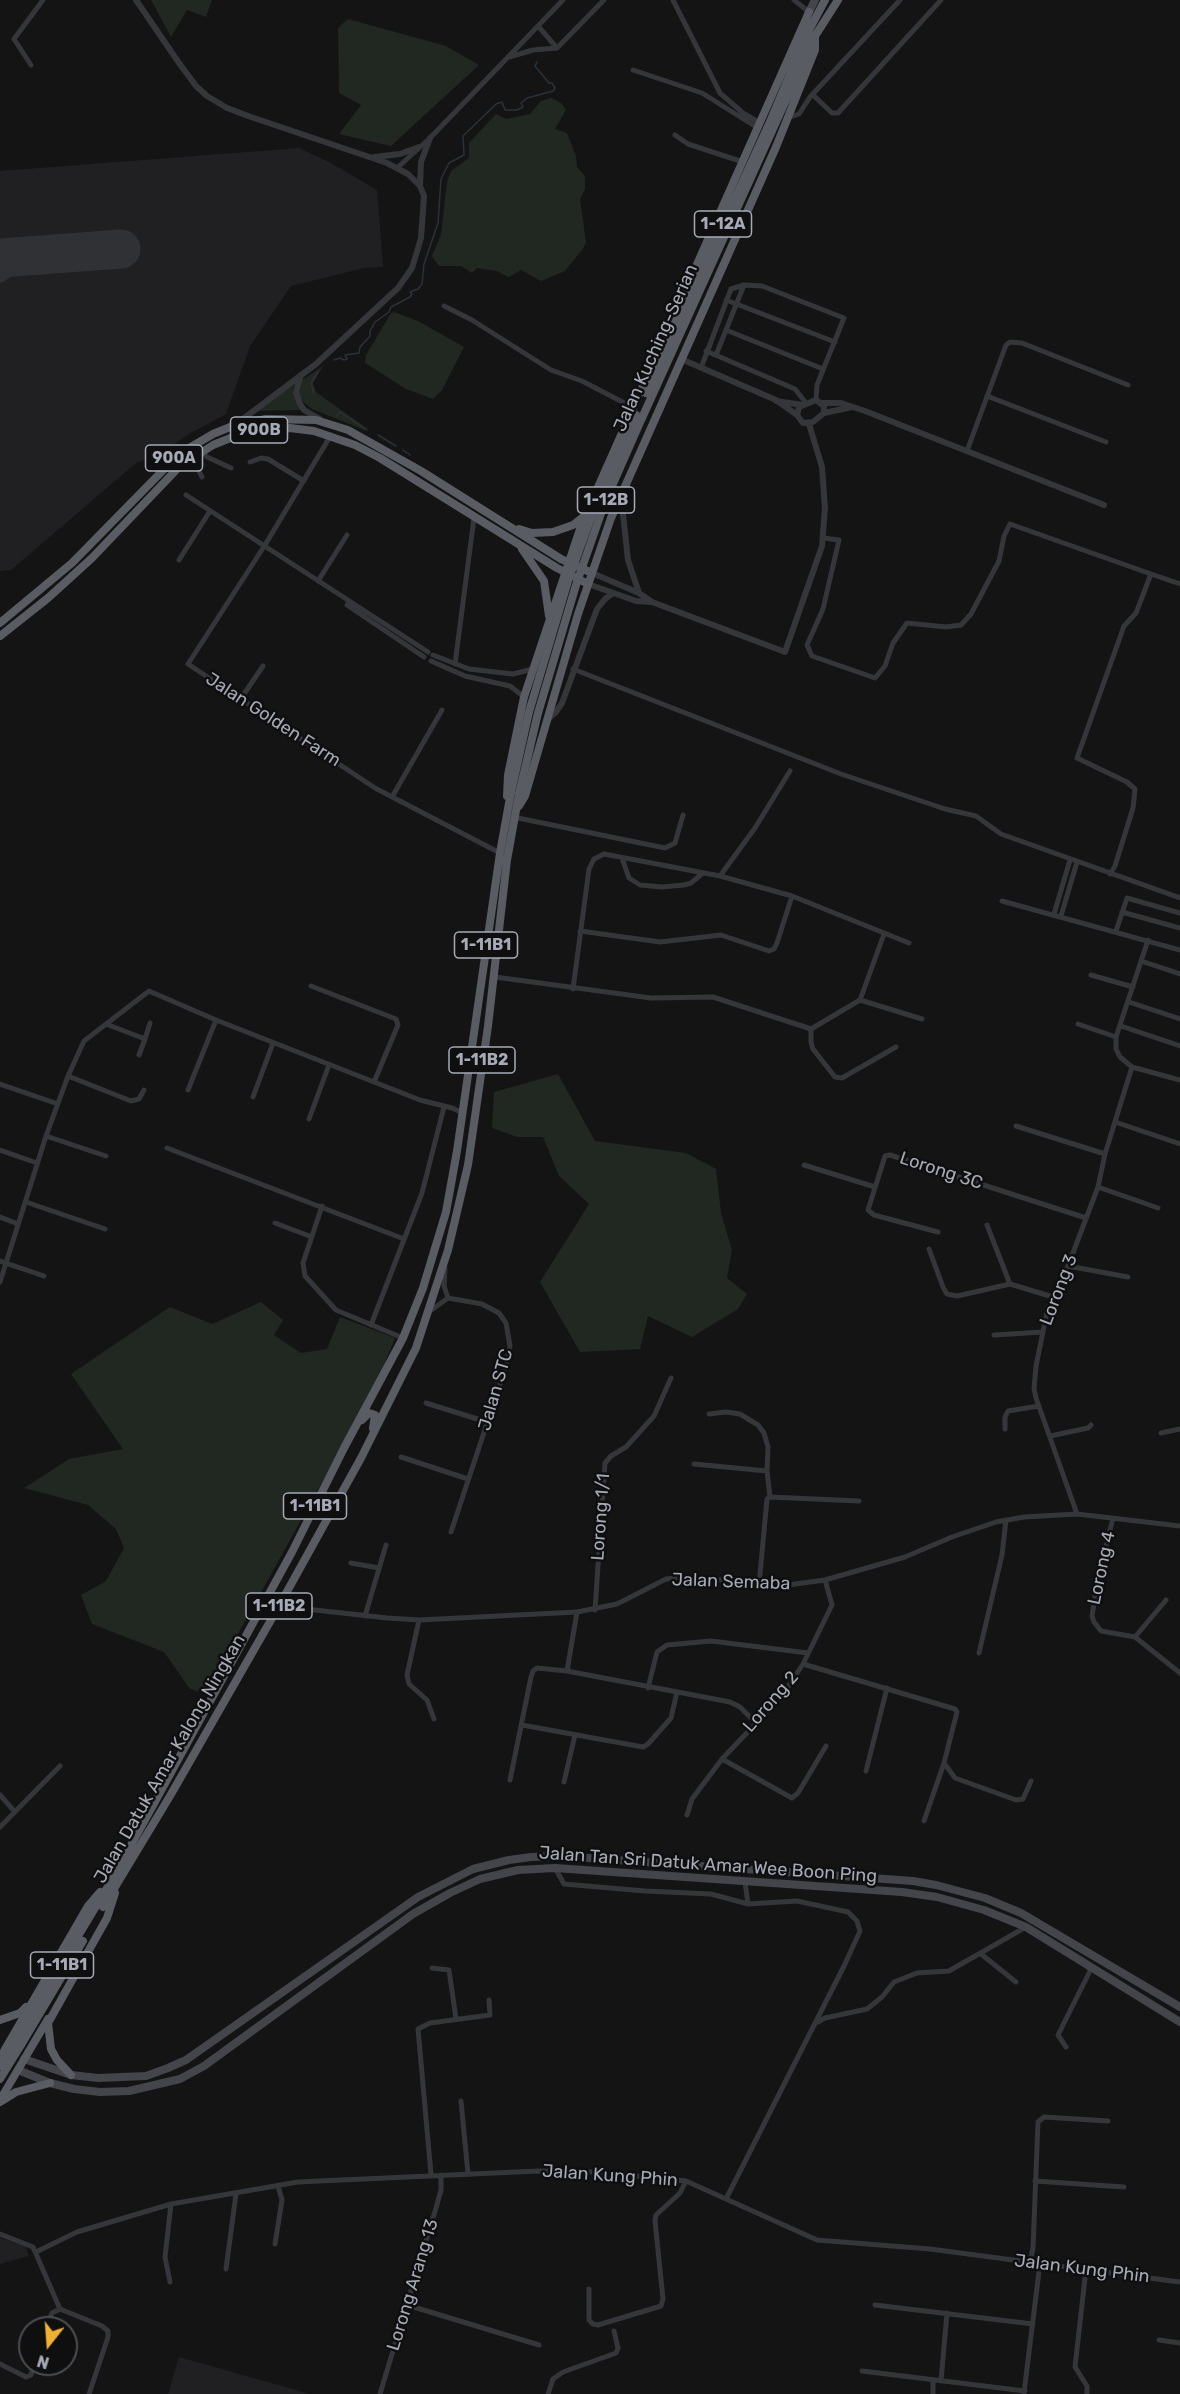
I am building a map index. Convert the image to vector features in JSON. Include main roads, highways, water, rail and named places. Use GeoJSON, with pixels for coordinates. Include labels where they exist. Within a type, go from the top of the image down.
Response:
{"type":"FeatureCollection","features":[{"type":"Feature","properties":{"kind":"highway","name":"Jalan Kuching-Serian"},"geometry":{"type":"LineString","coordinates":[[567,577],[596,504],[825,0]]}},
{"type":"Feature","properties":{"kind":"highway","name":"Jalan Kuching-Serian"},"geometry":{"type":"LineString","coordinates":[[811,34],[838,0]]}},
{"type":"Feature","properties":{"kind":"highway"},"geometry":{"type":"LineString","coordinates":[[510,814],[508,775],[524,697],[555,604],[567,577],[565,561],[573,552],[587,513],[810,12]]}},
{"type":"Feature","properties":{"kind":"highway"},"geometry":{"type":"LineString","coordinates":[[510,814],[525,796],[578,614],[621,495],[787,118],[815,50],[811,34],[793,49]]}},
{"type":"Feature","properties":{"kind":"highway","name":"900A"},"geometry":{"type":"LineString","coordinates":[[0,623],[72,563],[179,454],[201,440],[235,425],[266,419],[316,420],[348,430],[421,471],[565,561],[592,573]]}},
{"type":"Feature","properties":{"kind":"highway","name":"900B"},"geometry":{"type":"LineString","coordinates":[[0,636],[48,598],[92,558],[162,483],[192,457],[232,437],[262,429],[302,429],[331,435],[380,458],[567,577],[588,584]]}},
{"type":"Feature","properties":{"kind":"highway"},"geometry":{"type":"LineString","coordinates":[[421,471],[422,479],[435,488],[443,498]]}},
{"type":"Feature","properties":{"kind":"highway"},"geometry":{"type":"LineString","coordinates":[[505,524],[532,533],[553,532],[573,525],[587,513]]}},
{"type":"Feature","properties":{"kind":"highway"},"geometry":{"type":"LineString","coordinates":[[519,545],[544,581],[549,603],[549,622]]}},
{"type":"Feature","properties":{"kind":"highway"},"geometry":{"type":"LineString","coordinates":[[573,552],[583,563],[596,562]]}},
{"type":"Feature","properties":{"kind":"highway","name":"Jalan Datuk Amar Kalong Ningkan"},"geometry":{"type":"LineString","coordinates":[[0,2079],[115,1880],[292,1552],[403,1338],[427,1278],[446,1212],[464,1113],[500,853],[515,793],[529,712],[567,577]]}},
{"type":"Feature","properties":{"kind":"highway"},"geometry":{"type":"LineString","coordinates":[[555,604],[567,600],[573,604],[578,614]]}},
{"type":"Feature","properties":{"kind":"highway","name":"Jalan Datuk Amar Kalong Ningkan"},"geometry":{"type":"LineString","coordinates":[[0,2066],[170,1796],[361,1458],[410,1361],[448,1250],[468,1165],[495,977],[510,814]]}},
{"type":"Feature","properties":{"kind":"highway"},"geometry":{"type":"LineString","coordinates":[[344,1448],[364,1417],[375,1415],[375,1423],[361,1458]]}},
{"type":"Feature","properties":{"kind":"highway"},"geometry":{"type":"LineString","coordinates":[[1,2054],[88,1906],[115,1880]]}},
{"type":"Feature","properties":{"kind":"highway"},"geometry":{"type":"LineString","coordinates":[[0,2101],[107,1918],[115,1880]]}},
{"type":"Feature","properties":{"kind":"highway"},"geometry":{"type":"LineString","coordinates":[[0,2020],[20,2013],[34,1999]]}},
{"type":"Feature","properties":{"kind":"highway"},"geometry":{"type":"LineString","coordinates":[[54,2009],[48,2023],[51,2049],[57,2060],[71,2075]]}},
{"type":"Feature","properties":{"kind":"highway"},"geometry":{"type":"LineString","coordinates":[[1,2054],[24,2059]]}},
{"type":"Feature","properties":{"kind":"highway"},"geometry":{"type":"LineString","coordinates":[[1,2054],[18,2070]]}},
{"type":"Feature","properties":{"kind":"highway"},"geometry":{"type":"LineString","coordinates":[[0,2101],[16,2092],[50,2083]]}},
{"type":"Feature","properties":{"kind":"main road"},"geometry":{"type":"LineString","coordinates":[[810,12],[815,0]]}},
{"type":"Feature","properties":{"kind":"main road","name":"Jalan Tan Sri Datuk Amar Wee Boon Ping"},"geometry":{"type":"LineString","coordinates":[[24,2059],[71,2075],[98,2078],[146,2076],[186,2060],[418,1897],[473,1869],[531,1857],[560,1856],[936,1885],[985,1898],[1021,1913],[1180,2007]]}},
{"type":"Feature","properties":{"kind":"main road","name":"Jalan Tan Sri Datuk Amar Wee Boon Ping"},"geometry":{"type":"LineString","coordinates":[[18,2070],[50,2083],[99,2092],[129,2091],[180,2079],[204,2066],[413,1914],[450,1893],[480,1879],[518,1870],[555,1868],[903,1892],[937,1897],[984,1910],[1026,1927],[1180,2022]]}},
{"type":"Feature","properties":{"kind":"waterway"},"geometry":{"type":"LineString","coordinates":[[334,360],[340,358],[344,360],[347,359],[345,355],[359,353],[360,347],[370,336],[375,322],[389,312],[391,307],[410,297],[412,294],[410,292],[418,289],[422,284],[424,264],[438,223],[441,179],[449,163],[464,155],[463,136],[496,104],[502,102],[505,110],[517,110],[523,107],[521,103],[527,98],[553,91],[555,88],[552,83],[549,83],[535,66],[537,62]]}},
{"type":"Feature","properties":{"kind":"waterway"},"geometry":{"type":"LineString","coordinates":[[314,394],[311,383],[318,372]]}},
{"type":"Feature","properties":{"kind":"waterway"},"geometry":{"type":"LineString","coordinates":[[336,417],[340,412],[365,429]]}},
{"type":"Feature","properties":{"kind":"waterway"},"geometry":{"type":"LineString","coordinates":[[378,435],[396,446]]}},
{"type":"Feature","properties":{"kind":"waterway"},"geometry":{"type":"LineString","coordinates":[[403,450],[410,455]]}}]}
